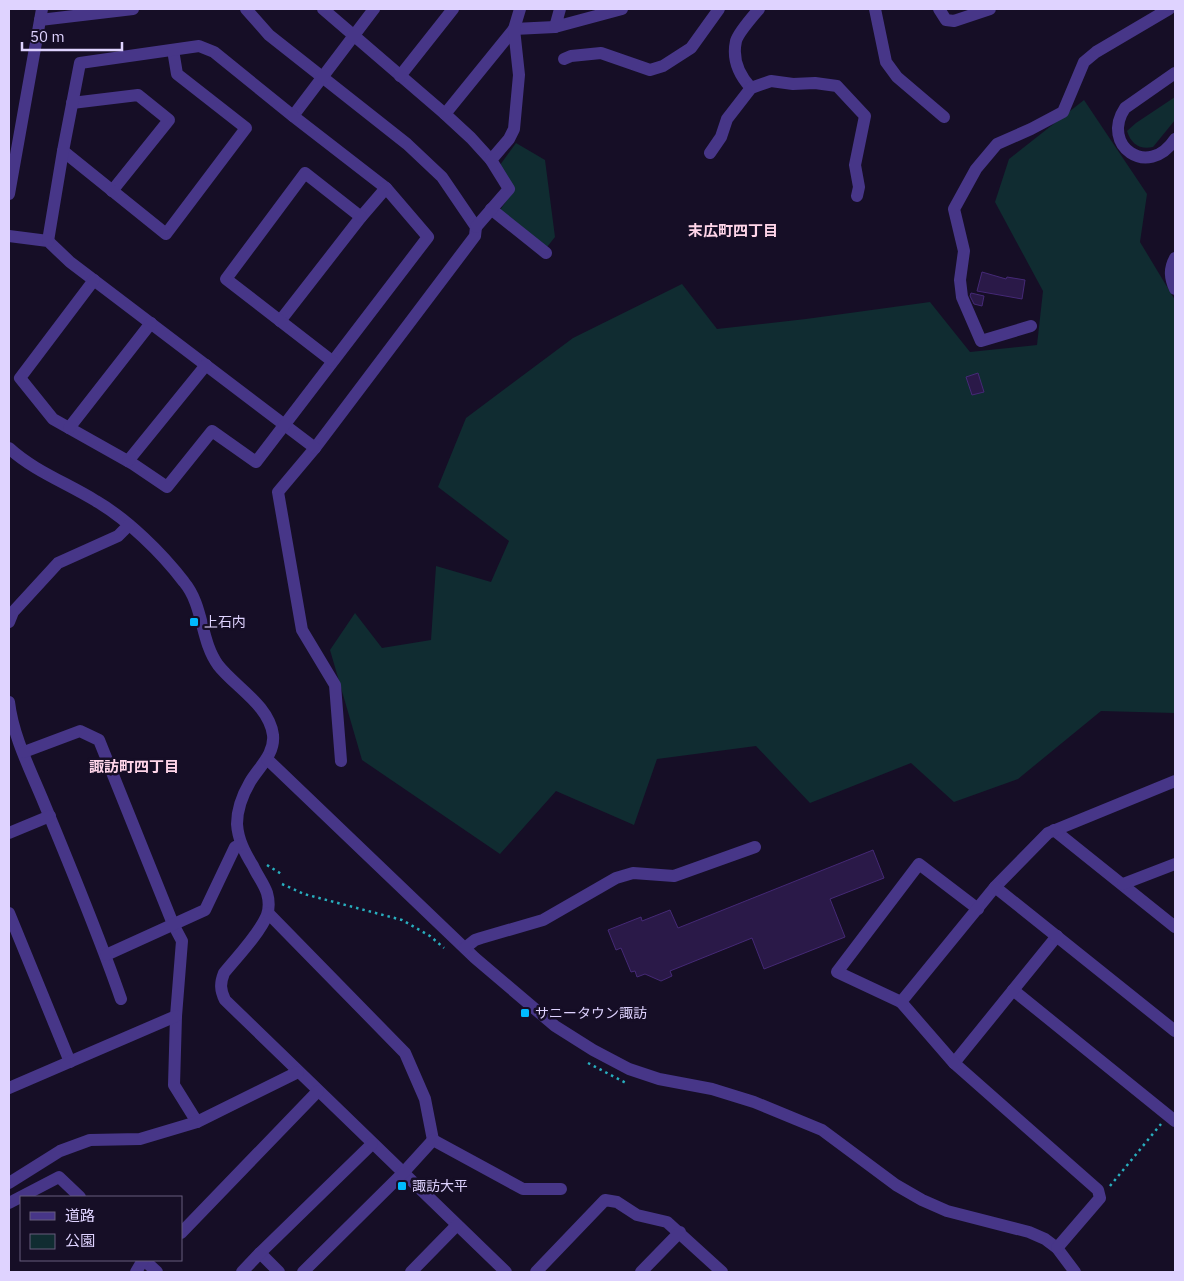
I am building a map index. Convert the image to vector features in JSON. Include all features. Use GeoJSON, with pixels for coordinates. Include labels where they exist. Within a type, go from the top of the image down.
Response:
{"type":"FeatureCollection","features":[{"type":"Feature","properties":{"kind":"street"},"geometry":{"type":"LineString","coordinates":[[9,194],[41,14],[133,9]]}},
{"type":"Feature","properties":{"kind":"street"},"geometry":{"type":"LineString","coordinates":[[246,9],[269,35],[407,144],[442,177],[476,227]]}},
{"type":"Feature","properties":{"kind":"street"},"geometry":{"type":"LineString","coordinates":[[323,9],[446,114],[471,138],[491,160],[509,189],[476,227],[475,236],[315,448],[278,492],[302,630],[334,685],[341,761]]}},
{"type":"Feature","properties":{"kind":"street"},"geometry":{"type":"LineString","coordinates":[[293,116],[374,9]]}},
{"type":"Feature","properties":{"kind":"street"},"geometry":{"type":"LineString","coordinates":[[400,76],[453,9]]}},
{"type":"Feature","properties":{"kind":"street"},"geometry":{"type":"LineString","coordinates":[[446,114],[514,29],[520,9]]}},
{"type":"Feature","properties":{"kind":"street"},"geometry":{"type":"LineString","coordinates":[[555,27],[560,9]]}},
{"type":"Feature","properties":{"kind":"street"},"geometry":{"type":"LineString","coordinates":[[514,29],[555,27],[622,9]]}},
{"type":"Feature","properties":{"kind":"street"},"geometry":{"type":"LineString","coordinates":[[564,60],[572,56],[601,53],[650,70],[663,66],[691,48],[719,9]]}},
{"type":"Feature","properties":{"kind":"street"},"geometry":{"type":"LineString","coordinates":[[751,88],[743,80],[736,66],[736,40],[758,9]]}},
{"type":"Feature","properties":{"kind":"street"},"geometry":{"type":"LineString","coordinates":[[875,9],[886,62],[897,77],[944,117]]}},
{"type":"Feature","properties":{"kind":"street"},"geometry":{"type":"LineString","coordinates":[[939,9],[946,20],[954,21],[990,9]]}},
{"type":"Feature","properties":{"kind":"street"},"geometry":{"type":"LineString","coordinates":[[1031,326],[981,342],[962,297],[960,280],[964,251],[954,209],[976,169],[997,144],[1031,129],[1062,112],[1084,62],[1096,52],[1170,9]]}},
{"type":"Feature","properties":{"kind":"street"},"geometry":{"type":"LineString","coordinates":[[491,160],[509,139],[514,129],[519,75],[514,29]]}},
{"type":"Feature","properties":{"kind":"street"},"geometry":{"type":"LineString","coordinates":[[48,242],[80,63],[199,46],[214,52],[386,188],[428,237],[256,462],[212,431],[167,487],[128,461],[53,419],[20,378],[94,280]]}},
{"type":"Feature","properties":{"kind":"street"},"geometry":{"type":"LineString","coordinates":[[63,152],[166,234],[246,128],[177,74],[173,50]]}},
{"type":"Feature","properties":{"kind":"street"},"geometry":{"type":"LineString","coordinates":[[1175,73],[1125,108],[1117,125],[1118,135],[1122,143],[1136,156],[1154,157],[1163,153],[1175,139]]}},
{"type":"Feature","properties":{"kind":"street"},"geometry":{"type":"LineString","coordinates":[[710,153],[721,137],[727,119],[751,88],[771,81],[837,86],[865,116],[855,165],[859,187],[857,196]]}},
{"type":"Feature","properties":{"kind":"street"},"geometry":{"type":"LineString","coordinates":[[72,103],[138,94],[169,120],[112,191]]}},
{"type":"Feature","properties":{"kind":"street"},"geometry":{"type":"LineString","coordinates":[[332,361],[226,279],[305,173],[361,217]]}},
{"type":"Feature","properties":{"kind":"street"},"geometry":{"type":"LineString","coordinates":[[280,321],[386,188]]}},
{"type":"Feature","properties":{"kind":"street"},"geometry":{"type":"LineString","coordinates":[[491,209],[546,254]]}},
{"type":"Feature","properties":{"kind":"street"},"geometry":{"type":"LineString","coordinates":[[9,236],[48,242],[70,262],[315,448]]}},
{"type":"Feature","properties":{"kind":"street"},"geometry":{"type":"LineString","coordinates":[[1175,258],[1170,272],[1175,289]]}},
{"type":"Feature","properties":{"kind":"street"},"geometry":{"type":"LineString","coordinates":[[69,428],[151,323]]}},
{"type":"Feature","properties":{"kind":"street"},"geometry":{"type":"LineString","coordinates":[[128,461],[206,365]]}},
{"type":"Feature","properties":{"kind":"street"},"geometry":{"type":"LineString","coordinates":[[9,448],[31,465],[96,501],[129,525],[186,584],[197,605],[214,659],[261,709],[270,724],[273,737],[272,748],[267,759],[250,782],[239,807],[237,824],[241,844],[267,893],[268,913],[259,929],[224,973],[221,981],[221,991],[224,1000],[506,1272]]}},
{"type":"Feature","properties":{"kind":"street"},"geometry":{"type":"LineString","coordinates":[[9,622],[13,612],[58,563],[118,536],[129,525]]}},
{"type":"Feature","properties":{"kind":"street"},"geometry":{"type":"LineString","coordinates":[[9,702],[10,714],[24,752],[122,999]]}},
{"type":"Feature","properties":{"kind":"street"},"geometry":{"type":"LineString","coordinates":[[24,752],[80,731],[99,740],[173,924],[182,941],[176,1016],[174,1086],[196,1122]]}},
{"type":"Feature","properties":{"kind":"street"},"geometry":{"type":"LineString","coordinates":[[267,759],[465,948],[555,1026],[593,1050],[629,1069],[659,1080],[712,1089],[754,1102],[822,1130],[896,1185],[922,1200],[947,1211],[1029,1232],[1045,1239],[1057,1248],[1075,1272]]}},
{"type":"Feature","properties":{"kind":"street"},"geometry":{"type":"LineString","coordinates":[[901,1002],[995,887],[1048,833],[1175,781]]}},
{"type":"Feature","properties":{"kind":"street"},"geometry":{"type":"LineString","coordinates":[[9,833],[50,816]]}},
{"type":"Feature","properties":{"kind":"street"},"geometry":{"type":"LineString","coordinates":[[1054,830],[1175,927]]}},
{"type":"Feature","properties":{"kind":"street"},"geometry":{"type":"LineString","coordinates":[[106,955],[205,910],[235,847],[241,844]]}},
{"type":"Feature","properties":{"kind":"street"},"geometry":{"type":"LineString","coordinates":[[465,948],[474,940],[544,920],[625,874],[674,876],[756,847]]}},
{"type":"Feature","properties":{"kind":"street"},"geometry":{"type":"LineString","coordinates":[[978,909],[920,864],[837,972],[901,1002],[954,1063],[1098,1190],[1100,1198],[1057,1248]]}},
{"type":"Feature","properties":{"kind":"street"},"geometry":{"type":"LineString","coordinates":[[1122,884],[1175,864]]}},
{"type":"Feature","properties":{"kind":"street"},"geometry":{"type":"LineString","coordinates":[[995,887],[1175,1031]]}},
{"type":"Feature","properties":{"kind":"street"},"geometry":{"type":"LineString","coordinates":[[9,913],[70,1062]]}},
{"type":"Feature","properties":{"kind":"street"},"geometry":{"type":"LineString","coordinates":[[268,913],[405,1052],[425,1099],[433,1140]]}},
{"type":"Feature","properties":{"kind":"street"},"geometry":{"type":"LineString","coordinates":[[954,1063],[1057,936]]}},
{"type":"Feature","properties":{"kind":"street"},"geometry":{"type":"LineString","coordinates":[[1013,990],[1173,1115]]}},
{"type":"Feature","properties":{"kind":"street"},"geometry":{"type":"LineString","coordinates":[[9,1088],[176,1016]]}},
{"type":"Feature","properties":{"kind":"street"},"geometry":{"type":"LineString","coordinates":[[9,1183],[60,1151],[90,1140],[140,1139],[196,1122],[298,1072]]}},
{"type":"Feature","properties":{"kind":"street"},"geometry":{"type":"LineString","coordinates":[[182,1232],[318,1091]]}},
{"type":"Feature","properties":{"kind":"street"},"geometry":{"type":"LineString","coordinates":[[303,1272],[403,1173],[433,1140]]}},
{"type":"Feature","properties":{"kind":"street"},"geometry":{"type":"LineString","coordinates":[[433,1140],[523,1189],[561,1189]]}},
{"type":"Feature","properties":{"kind":"street"},"geometry":{"type":"LineString","coordinates":[[242,1272],[260,1252],[372,1144]]}},
{"type":"Feature","properties":{"kind":"street"},"geometry":{"type":"LineString","coordinates":[[22,1196],[59,1177],[79,1196]]}},
{"type":"Feature","properties":{"kind":"street"},"geometry":{"type":"LineString","coordinates":[[536,1272],[605,1200],[617,1202],[636,1215],[667,1222],[722,1272]]}},
{"type":"Feature","properties":{"kind":"street"},"geometry":{"type":"LineString","coordinates":[[411,1272],[457,1225]]}},
{"type":"Feature","properties":{"kind":"street"},"geometry":{"type":"LineString","coordinates":[[641,1272],[680,1232]]}},
{"type":"Feature","properties":{"kind":"street"},"geometry":{"type":"LineString","coordinates":[[260,1252],[279,1272]]}},
{"type":"Feature","properties":{"kind":"street"},"geometry":{"type":"LineString","coordinates":[[136,1272],[150,1263]]}},
{"type":"Feature","properties":{"kind":"path"},"geometry":{"type":"LineString","coordinates":[[263,862],[283,876]]}},
{"type":"Feature","properties":{"kind":"path"},"geometry":{"type":"LineString","coordinates":[[1100,1198],[1173,1115]]}},
{"type":"Feature","properties":{"kind":"green space"},"geometry":{"type":"Polygon","coordinates":[[[1175,97],[1175,120],[1153,147],[1144,148],[1134,143],[1127,131],[1175,97]]]}},
{"type":"Feature","properties":{"kind":"green space"},"geometry":{"type":"Polygon","coordinates":[[[1084,100],[1147,194],[1140,242],[1175,300],[1175,713],[1101,711],[1018,779],[954,802],[911,763],[810,803],[756,746],[657,759],[634,825],[556,791],[500,854],[362,760],[330,650],[355,613],[382,648],[431,640],[436,566],[491,582],[509,541],[438,487],[466,418],[573,338],[682,284],[717,329],[930,302],[970,352],[1037,345],[1043,291],[995,202],[1009,159],[1084,100]]]}},
{"type":"Feature","properties":{"kind":"green space"},"geometry":{"type":"Polygon","coordinates":[[[516,143],[545,160],[555,237],[547,247],[500,210],[514,190],[500,165],[516,143]]]}},
{"type":"Feature","properties":{"kind":"building"},"geometry":{"type":"Polygon","coordinates":[[[982,272],[1006,279],[1007,277],[1025,280],[1022,299],[977,291],[982,272]]]}},
{"type":"Feature","properties":{"kind":"building"},"geometry":{"type":"Polygon","coordinates":[[[971,293],[984,296],[982,306],[974,304],[970,296],[971,293]]]}},
{"type":"Feature","properties":{"kind":"building"},"geometry":{"type":"Polygon","coordinates":[[[978,373],[984,392],[972,395],[966,377],[978,373]]]}},
{"type":"Feature","properties":{"kind":"building"},"geometry":{"type":"Polygon","coordinates":[[[873,850],[884,878],[830,899],[845,937],[764,969],[752,938],[670,971],[672,976],[661,981],[645,974],[637,977],[635,971],[631,972],[621,948],[616,950],[608,930],[641,917],[642,921],[670,910],[678,928],[873,850]]]}},
{"type":"Feature","properties":{"kind":"place","name":"上石内"},"geometry":{"type":"Point","coordinates":[194,622]}},
{"type":"Feature","properties":{"kind":"place","name":"サニータウン諏訪"},"geometry":{"type":"Point","coordinates":[525,1013]}},
{"type":"Feature","properties":{"kind":"place","name":"諏訪大平"},"geometry":{"type":"Point","coordinates":[402,1186]}},
{"type":"Feature","properties":{"kind":"district","name":"末広町四丁目"},"geometry":{"type":"Point","coordinates":[733,231]}},
{"type":"Feature","properties":{"kind":"district","name":"諏訪町四丁目"},"geometry":{"type":"Point","coordinates":[134,767]}}]}
